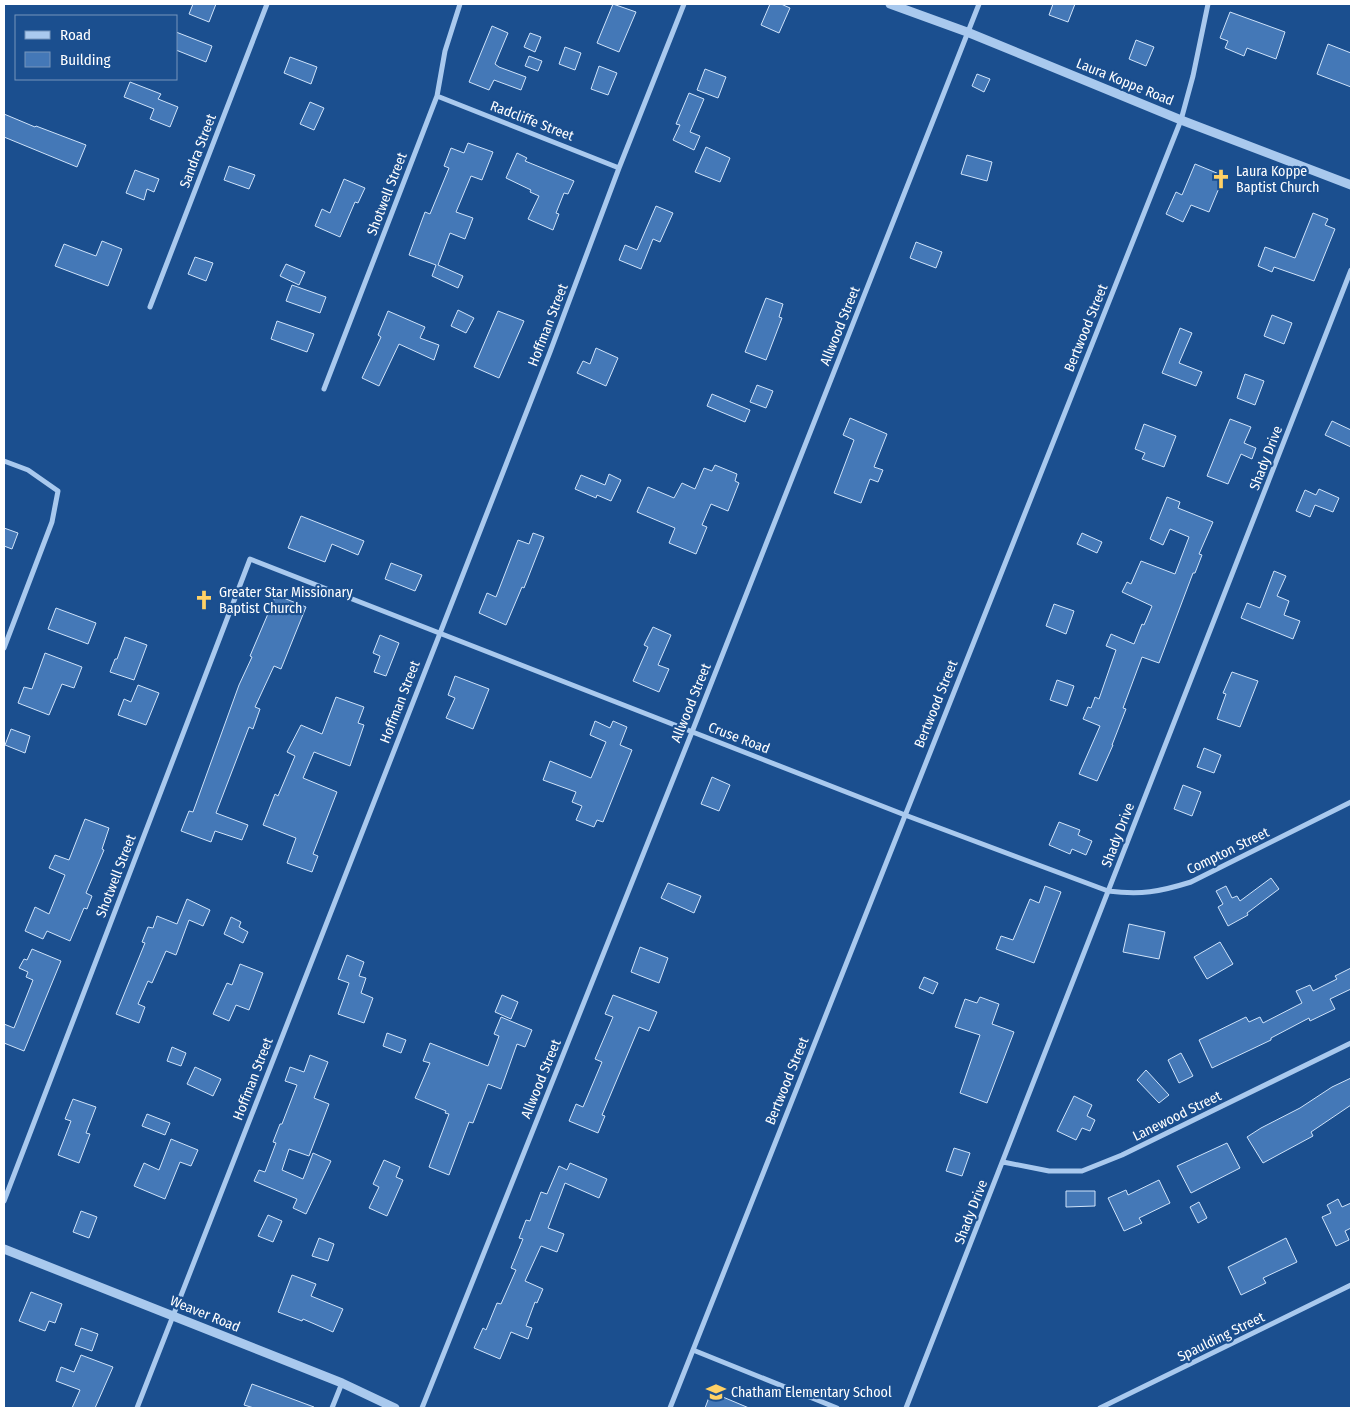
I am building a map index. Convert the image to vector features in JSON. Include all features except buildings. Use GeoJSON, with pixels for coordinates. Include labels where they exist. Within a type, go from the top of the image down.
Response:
{"type":"FeatureCollection","features":[{"type":"Feature","properties":{"kind":"street","name":"Sandra Street"},"geometry":{"type":"LineString","coordinates":[[150,306],[267,4]]}},
{"type":"Feature","properties":{"kind":"street","name":"Shotwell Street"},"geometry":{"type":"LineString","coordinates":[[324,388],[437,96],[444,51],[460,4]]}},
{"type":"Feature","properties":{"kind":"street","name":"Hoffman Street"},"geometry":{"type":"LineString","coordinates":[[137,1408],[684,4]]}},
{"type":"Feature","properties":{"kind":"street","name":"Laura Koppe Road"},"geometry":{"type":"LineString","coordinates":[[890,4],[967,32],[1181,120],[1351,185]]}},
{"type":"Feature","properties":{"kind":"street","name":"Allwood Street"},"geometry":{"type":"LineString","coordinates":[[422,1408],[692,732],[978,4]]}},
{"type":"Feature","properties":{"kind":"street","name":"Bertwood Street"},"geometry":{"type":"LineString","coordinates":[[670,1408],[1181,120],[1193,76],[1208,4]]}},
{"type":"Feature","properties":{"kind":"street","name":"Radcliffe Street"},"geometry":{"type":"LineString","coordinates":[[437,96],[619,168]]}},
{"type":"Feature","properties":{"kind":"street","name":"Shady Drive"},"geometry":{"type":"LineString","coordinates":[[906,1408],[1351,270]]}},
{"type":"Feature","properties":{"kind":"street"},"geometry":{"type":"LineString","coordinates":[[4,461],[28,470],[58,491],[52,522],[4,648]]}},
{"type":"Feature","properties":{"kind":"street","name":"Shotwell Street"},"geometry":{"type":"LineString","coordinates":[[4,1201],[250,559]]}},
{"type":"Feature","properties":{"kind":"street","name":"Cruse Road"},"geometry":{"type":"LineString","coordinates":[[250,559],[905,815],[1108,891]]}},
{"type":"Feature","properties":{"kind":"street","name":"Compton Street"},"geometry":{"type":"LineString","coordinates":[[1108,891],[1135,894],[1167,890],[1191,882],[1351,802]]}},
{"type":"Feature","properties":{"kind":"street","name":"Lanewood Street"},"geometry":{"type":"LineString","coordinates":[[1003,1162],[1049,1171],[1082,1171],[1122,1155],[1351,1042]]}},
{"type":"Feature","properties":{"kind":"street","name":"Weaver Road"},"geometry":{"type":"LineString","coordinates":[[4,1249],[342,1383],[395,1408]]}},
{"type":"Feature","properties":{"kind":"street","name":"Spaulding Street"},"geometry":{"type":"LineString","coordinates":[[1100,1408],[1351,1285]]}},
{"type":"Feature","properties":{"kind":"street"},"geometry":{"type":"LineString","coordinates":[[693,1350],[837,1408]]}},
{"type":"Feature","properties":{"kind":"street"},"geometry":{"type":"LineString","coordinates":[[332,1408],[342,1383]]}},
{"type":"Feature","properties":{"kind":"place","name":"Laura Koppe Baptist Church"},"geometry":{"type":"Point","coordinates":[1221,179]}},
{"type":"Feature","properties":{"kind":"place","name":"Greater Star Missionary Baptist Church"},"geometry":{"type":"Point","coordinates":[204,600]}},
{"type":"Feature","properties":{"kind":"place","name":"Chatham Elementary School"},"geometry":{"type":"Point","coordinates":[716,1392]}}]}
